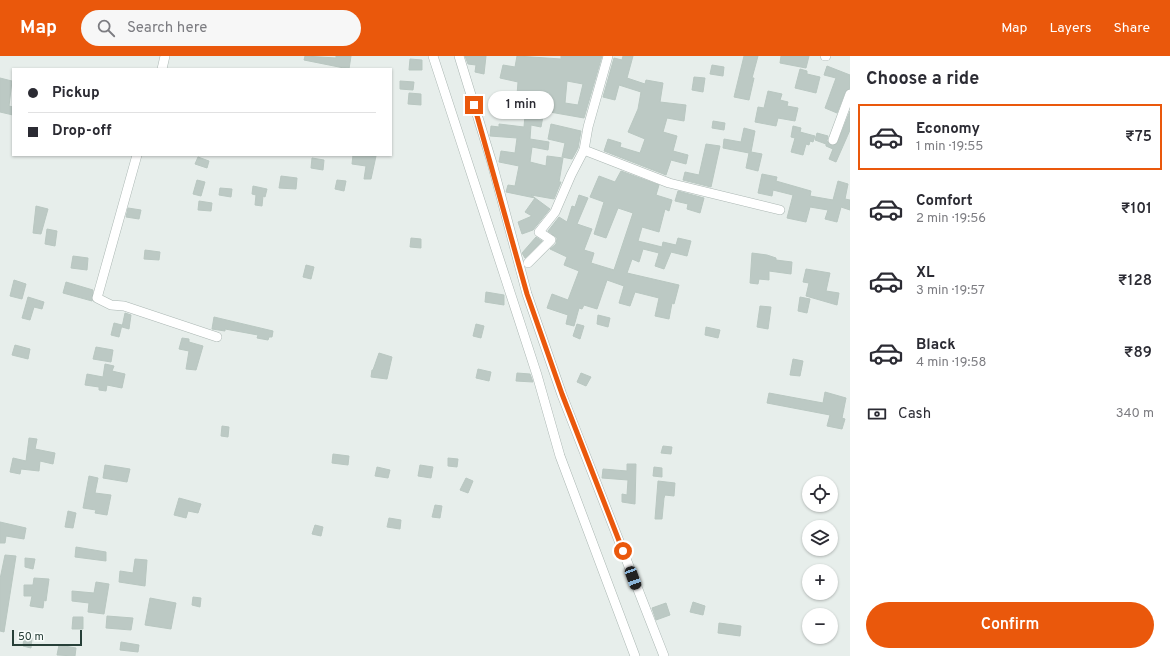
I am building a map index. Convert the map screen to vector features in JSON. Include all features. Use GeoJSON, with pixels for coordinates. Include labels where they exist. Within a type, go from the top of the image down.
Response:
{"type":"FeatureCollection","features":[{"type":"Feature","properties":{"kind":"street"},"geometry":{"type":"LineString","coordinates":[[162,68],[165,56]]}},
{"type":"Feature","properties":{"kind":"street"},"geometry":{"type":"LineString","coordinates":[[433,56],[537,376],[560,456],[635,656]]}},
{"type":"Feature","properties":{"kind":"street"},"geometry":{"type":"LineString","coordinates":[[459,56],[492,163],[527,294],[562,394],[664,656]]}},
{"type":"Feature","properties":{"kind":"street"},"geometry":{"type":"LineString","coordinates":[[528,263],[551,240],[539,232],[555,212],[584,150],[588,127],[608,56]]}},
{"type":"Feature","properties":{"kind":"street"},"geometry":{"type":"LineString","coordinates":[[833,140],[850,94]]}},
{"type":"Feature","properties":{"kind":"street"},"geometry":{"type":"LineString","coordinates":[[584,150],[669,183],[780,210]]}},
{"type":"Feature","properties":{"kind":"street"},"geometry":{"type":"LineString","coordinates":[[137,156],[97,298],[111,305],[124,306],[217,337]]}},
{"type":"Feature","properties":{"kind":"building"},"geometry":{"type":"Polygon","coordinates":[[[305,56],[336,58],[336,56],[351,56],[349,68],[304,60],[305,56]]]}},
{"type":"Feature","properties":{"kind":"building"},"geometry":{"type":"Polygon","coordinates":[[[465,56],[486,56],[484,74],[475,72],[476,65],[468,64],[465,56]]]}},
{"type":"Feature","properties":{"kind":"building"},"geometry":{"type":"Polygon","coordinates":[[[517,56],[561,59],[561,56],[602,56],[584,118],[544,111],[541,127],[531,125],[530,139],[549,142],[548,150],[532,147],[530,162],[546,166],[547,156],[563,158],[559,182],[561,182],[554,199],[531,195],[550,209],[533,230],[522,234],[518,222],[532,216],[525,212],[535,198],[506,192],[508,185],[515,186],[519,166],[499,162],[501,151],[515,153],[517,138],[490,136],[491,126],[499,127],[499,124],[524,127],[525,115],[536,116],[540,98],[517,95],[518,82],[500,78],[503,65],[515,67],[517,56]],[[567,81],[565,103],[578,105],[583,84],[567,81]]]}},
{"type":"Feature","properties":{"kind":"building"},"geometry":{"type":"Polygon","coordinates":[[[623,56],[633,56],[627,78],[645,84],[646,80],[663,83],[660,102],[686,105],[684,121],[667,118],[663,132],[677,136],[673,151],[688,155],[686,164],[671,160],[666,175],[604,151],[608,139],[621,143],[620,147],[640,153],[645,139],[628,132],[638,109],[641,92],[619,85],[615,100],[603,97],[614,58],[622,60],[623,56]]]}},
{"type":"Feature","properties":{"kind":"building"},"geometry":{"type":"Polygon","coordinates":[[[744,56],[758,56],[752,78],[754,78],[749,100],[734,97],[744,56]]]}},
{"type":"Feature","properties":{"kind":"building"},"geometry":{"type":"Polygon","coordinates":[[[781,56],[809,56],[806,68],[780,63],[781,56]]]}},
{"type":"Feature","properties":{"kind":"building"},"geometry":{"type":"Polygon","coordinates":[[[410,59],[422,60],[422,70],[409,70],[410,59]]]}},
{"type":"Feature","properties":{"kind":"building"},"geometry":{"type":"Polygon","coordinates":[[[712,65],[724,67],[723,76],[710,74],[712,65]]]}},
{"type":"Feature","properties":{"kind":"building"},"geometry":{"type":"Polygon","coordinates":[[[827,66],[850,75],[850,88],[845,92],[837,113],[825,108],[836,78],[824,75],[827,66]]]}},
{"type":"Feature","properties":{"kind":"building"},"geometry":{"type":"Polygon","coordinates":[[[800,69],[807,71],[807,74],[820,77],[816,93],[795,88],[800,69]]]}},
{"type":"Feature","properties":{"kind":"building"},"geometry":{"type":"Polygon","coordinates":[[[694,77],[705,78],[703,92],[692,90],[694,77]]]}},
{"type":"Feature","properties":{"kind":"building"},"geometry":{"type":"Polygon","coordinates":[[[0,78],[12,81],[9,106],[12,107],[12,115],[0,112],[0,78]]]}},
{"type":"Feature","properties":{"kind":"building"},"geometry":{"type":"Polygon","coordinates":[[[400,81],[414,82],[413,90],[400,89],[400,81]]]}},
{"type":"Feature","properties":{"kind":"building"},"geometry":{"type":"Polygon","coordinates":[[[768,91],[782,94],[780,100],[788,102],[787,106],[798,108],[795,121],[778,118],[776,126],[755,122],[758,107],[764,108],[768,91]]]}},
{"type":"Feature","properties":{"kind":"building"},"geometry":{"type":"Polygon","coordinates":[[[409,93],[421,94],[421,105],[408,104],[409,93]]]}},
{"type":"Feature","properties":{"kind":"building"},"geometry":{"type":"Polygon","coordinates":[[[850,111],[850,130],[836,162],[829,159],[833,149],[826,146],[826,144],[815,140],[817,133],[828,136],[827,141],[831,145],[837,144],[850,111]]]}},
{"type":"Feature","properties":{"kind":"building"},"geometry":{"type":"Polygon","coordinates":[[[713,121],[725,123],[724,130],[712,128],[713,121]]]}},
{"type":"Feature","properties":{"kind":"building"},"geometry":{"type":"Polygon","coordinates":[[[551,124],[581,131],[578,148],[572,159],[562,157],[565,143],[548,139],[551,124]]]}},
{"type":"Feature","properties":{"kind":"building"},"geometry":{"type":"Polygon","coordinates":[[[793,126],[801,128],[800,132],[815,136],[813,142],[810,141],[809,145],[806,144],[803,155],[791,152],[795,138],[791,137],[793,126]]]}},
{"type":"Feature","properties":{"kind":"building"},"geometry":{"type":"Polygon","coordinates":[[[744,128],[755,131],[751,152],[762,154],[758,171],[746,168],[749,153],[723,148],[724,139],[741,142],[744,128]]]}},
{"type":"Feature","properties":{"kind":"building"},"geometry":{"type":"Polygon","coordinates":[[[706,144],[720,146],[711,187],[683,180],[685,172],[699,175],[706,144]]]}},
{"type":"Feature","properties":{"kind":"building"},"geometry":{"type":"Polygon","coordinates":[[[353,156],[376,156],[371,179],[364,179],[366,166],[352,164],[353,156]]]}},
{"type":"Feature","properties":{"kind":"building"},"geometry":{"type":"Polygon","coordinates":[[[198,157],[209,161],[207,168],[195,164],[198,157]]]}},
{"type":"Feature","properties":{"kind":"building"},"geometry":{"type":"Polygon","coordinates":[[[312,158],[324,160],[323,170],[311,168],[312,158]]]}},
{"type":"Feature","properties":{"kind":"building"},"geometry":{"type":"Polygon","coordinates":[[[621,171],[659,185],[656,195],[672,200],[669,211],[665,209],[659,232],[642,227],[638,241],[662,247],[663,242],[676,245],[678,238],[691,241],[687,256],[671,252],[664,269],[655,266],[659,253],[643,249],[639,262],[632,259],[627,273],[679,285],[674,304],[672,303],[669,319],[655,316],[659,298],[635,292],[630,306],[619,303],[624,286],[607,280],[597,309],[584,305],[582,309],[579,308],[574,326],[566,324],[568,315],[547,308],[552,294],[568,300],[579,271],[564,265],[567,257],[550,249],[556,244],[557,238],[548,231],[559,217],[567,222],[572,206],[575,207],[579,195],[588,198],[577,224],[592,229],[584,250],[594,253],[591,263],[614,270],[633,213],[618,208],[606,238],[594,234],[604,202],[590,197],[599,176],[615,182],[621,171]]]}},
{"type":"Feature","properties":{"kind":"building"},"geometry":{"type":"Polygon","coordinates":[[[762,174],[777,177],[776,181],[811,191],[810,196],[833,200],[838,181],[848,184],[845,199],[850,200],[850,210],[841,207],[837,222],[825,219],[828,210],[810,207],[806,222],[787,218],[793,195],[773,190],[772,196],[758,193],[762,174]]]}},
{"type":"Feature","properties":{"kind":"building"},"geometry":{"type":"Polygon","coordinates":[[[281,176],[297,178],[296,189],[279,188],[281,176]]]}},
{"type":"Feature","properties":{"kind":"building"},"geometry":{"type":"Polygon","coordinates":[[[197,180],[205,182],[201,196],[193,194],[197,180]]]}},
{"type":"Feature","properties":{"kind":"building"},"geometry":{"type":"Polygon","coordinates":[[[337,180],[346,181],[344,191],[335,189],[337,180]]]}},
{"type":"Feature","properties":{"kind":"building"},"geometry":{"type":"Polygon","coordinates":[[[253,186],[267,189],[265,197],[263,196],[262,206],[255,205],[256,195],[252,194],[253,186]]]}},
{"type":"Feature","properties":{"kind":"building"},"geometry":{"type":"Polygon","coordinates":[[[220,188],[232,189],[231,197],[219,195],[220,188]]]}},
{"type":"Feature","properties":{"kind":"building"},"geometry":{"type":"Polygon","coordinates":[[[678,191],[704,198],[700,213],[687,209],[688,204],[675,201],[678,191]]]}},
{"type":"Feature","properties":{"kind":"building"},"geometry":{"type":"Polygon","coordinates":[[[199,201],[212,203],[211,211],[198,210],[199,201]]]}},
{"type":"Feature","properties":{"kind":"building"},"geometry":{"type":"Polygon","coordinates":[[[36,206],[48,209],[41,234],[33,233],[36,206]]]}},
{"type":"Feature","properties":{"kind":"building"},"geometry":{"type":"Polygon","coordinates":[[[128,208],[141,210],[139,219],[126,217],[128,208]]]}},
{"type":"Feature","properties":{"kind":"building"},"geometry":{"type":"Polygon","coordinates":[[[47,229],[57,231],[55,246],[45,244],[47,229]]]}},
{"type":"Feature","properties":{"kind":"building"},"geometry":{"type":"Polygon","coordinates":[[[536,237],[542,241],[525,258],[522,253],[536,237]]]}},
{"type":"Feature","properties":{"kind":"building"},"geometry":{"type":"Polygon","coordinates":[[[411,238],[421,239],[421,248],[410,247],[411,238]]]}},
{"type":"Feature","properties":{"kind":"building"},"geometry":{"type":"Polygon","coordinates":[[[145,250],[160,252],[159,260],[144,259],[145,250]]]}},
{"type":"Feature","properties":{"kind":"building"},"geometry":{"type":"Polygon","coordinates":[[[752,253],[767,255],[776,258],[776,260],[792,262],[791,274],[769,271],[769,280],[759,279],[758,284],[750,283],[752,253]]]}},
{"type":"Feature","properties":{"kind":"building"},"geometry":{"type":"Polygon","coordinates":[[[73,256],[88,258],[87,270],[71,268],[73,256]]]}},
{"type":"Feature","properties":{"kind":"building"},"geometry":{"type":"Polygon","coordinates":[[[306,265],[314,267],[311,279],[303,277],[306,265]]]}},
{"type":"Feature","properties":{"kind":"building"},"geometry":{"type":"Polygon","coordinates":[[[806,269],[830,273],[826,291],[839,293],[837,305],[806,296],[809,283],[803,282],[806,269]]]}},
{"type":"Feature","properties":{"kind":"building"},"geometry":{"type":"Polygon","coordinates":[[[14,280],[26,284],[22,299],[10,296],[14,280]]]}},
{"type":"Feature","properties":{"kind":"building"},"geometry":{"type":"Polygon","coordinates":[[[66,282],[93,290],[92,301],[63,293],[66,282]]]}},
{"type":"Feature","properties":{"kind":"building"},"geometry":{"type":"Polygon","coordinates":[[[486,292],[504,295],[504,305],[485,302],[486,292]]]}},
{"type":"Feature","properties":{"kind":"building"},"geometry":{"type":"Polygon","coordinates":[[[28,297],[44,302],[42,309],[34,307],[30,320],[22,318],[28,297]]]}},
{"type":"Feature","properties":{"kind":"building"},"geometry":{"type":"Polygon","coordinates":[[[800,297],[810,299],[807,313],[798,311],[800,297]]]}},
{"type":"Feature","properties":{"kind":"building"},"geometry":{"type":"Polygon","coordinates":[[[760,306],[771,307],[768,329],[757,327],[760,306]]]}},
{"type":"Feature","properties":{"kind":"building"},"geometry":{"type":"Polygon","coordinates":[[[125,313],[131,315],[129,329],[122,327],[125,313]]]}},
{"type":"Feature","properties":{"kind":"building"},"geometry":{"type":"Polygon","coordinates":[[[598,315],[610,318],[608,327],[597,324],[598,315]]]}},
{"type":"Feature","properties":{"kind":"building"},"geometry":{"type":"Polygon","coordinates":[[[214,317],[273,331],[272,337],[269,337],[268,340],[257,338],[258,335],[225,329],[225,331],[212,329],[214,317]]]}},
{"type":"Feature","properties":{"kind":"building"},"geometry":{"type":"Polygon","coordinates":[[[114,323],[122,325],[119,337],[111,335],[114,323]]]}},
{"type":"Feature","properties":{"kind":"building"},"geometry":{"type":"Polygon","coordinates":[[[476,324],[484,326],[481,338],[473,336],[476,324]]]}},
{"type":"Feature","properties":{"kind":"building"},"geometry":{"type":"Polygon","coordinates":[[[577,324],[584,326],[580,339],[573,336],[577,324]]]}},
{"type":"Feature","properties":{"kind":"building"},"geometry":{"type":"Polygon","coordinates":[[[706,327],[720,330],[718,338],[705,335],[706,327]]]}},
{"type":"Feature","properties":{"kind":"building"},"geometry":{"type":"Polygon","coordinates":[[[182,338],[189,339],[189,342],[203,346],[196,370],[186,369],[189,351],[179,349],[182,338]]]}},
{"type":"Feature","properties":{"kind":"building"},"geometry":{"type":"Polygon","coordinates":[[[15,345],[30,349],[28,359],[12,355],[15,345]]]}},
{"type":"Feature","properties":{"kind":"building"},"geometry":{"type":"Polygon","coordinates":[[[96,347],[113,350],[111,362],[93,359],[96,347]]]}},
{"type":"Feature","properties":{"kind":"building"},"geometry":{"type":"Polygon","coordinates":[[[379,353],[392,357],[387,379],[371,377],[372,370],[379,353]]]}},
{"type":"Feature","properties":{"kind":"building"},"geometry":{"type":"Polygon","coordinates":[[[793,359],[803,361],[800,376],[790,375],[793,359]]]}},
{"type":"Feature","properties":{"kind":"building"},"geometry":{"type":"Polygon","coordinates":[[[105,364],[114,366],[112,371],[125,374],[122,388],[107,385],[106,391],[99,390],[99,387],[85,385],[87,374],[103,377],[105,364]]]}},
{"type":"Feature","properties":{"kind":"building"},"geometry":{"type":"Polygon","coordinates":[[[478,369],[491,372],[489,381],[476,378],[478,369]]]}},
{"type":"Feature","properties":{"kind":"building"},"geometry":{"type":"Polygon","coordinates":[[[517,373],[530,374],[533,382],[516,381],[517,373]]]}},
{"type":"Feature","properties":{"kind":"building"},"geometry":{"type":"Polygon","coordinates":[[[581,373],[591,377],[586,386],[577,382],[581,373]]]}},
{"type":"Feature","properties":{"kind":"building"},"geometry":{"type":"Polygon","coordinates":[[[825,392],[846,398],[842,418],[845,419],[842,429],[827,426],[830,415],[767,403],[769,393],[823,403],[825,392]]]}},
{"type":"Feature","properties":{"kind":"building"},"geometry":{"type":"Polygon","coordinates":[[[222,426],[229,427],[228,437],[221,436],[222,426]]]}},
{"type":"Feature","properties":{"kind":"building"},"geometry":{"type":"Polygon","coordinates":[[[29,438],[37,439],[35,449],[55,453],[53,464],[40,461],[39,471],[21,469],[20,474],[10,472],[13,458],[26,461],[29,438]]]}},
{"type":"Feature","properties":{"kind":"building"},"geometry":{"type":"Polygon","coordinates":[[[663,446],[672,447],[671,454],[661,453],[663,446]]]}},
{"type":"Feature","properties":{"kind":"building"},"geometry":{"type":"Polygon","coordinates":[[[333,454],[349,456],[348,465],[332,463],[333,454]]]}},
{"type":"Feature","properties":{"kind":"building"},"geometry":{"type":"Polygon","coordinates":[[[448,458],[458,459],[457,467],[448,466],[448,458]]]}},
{"type":"Feature","properties":{"kind":"building"},"geometry":{"type":"Polygon","coordinates":[[[627,464],[636,464],[635,504],[622,502],[622,494],[627,495],[628,480],[602,478],[603,469],[627,471],[627,464]]]}},
{"type":"Feature","properties":{"kind":"building"},"geometry":{"type":"Polygon","coordinates":[[[105,465],[130,469],[127,482],[103,478],[105,465]]]}},
{"type":"Feature","properties":{"kind":"building"},"geometry":{"type":"Polygon","coordinates":[[[420,465],[433,467],[431,478],[418,476],[420,465]]]}},
{"type":"Feature","properties":{"kind":"building"},"geometry":{"type":"Polygon","coordinates":[[[377,467],[390,470],[388,478],[375,476],[377,467]]]}},
{"type":"Feature","properties":{"kind":"building"},"geometry":{"type":"Polygon","coordinates":[[[654,467],[662,468],[662,477],[653,476],[654,467]]]}},
{"type":"Feature","properties":{"kind":"building"},"geometry":{"type":"Polygon","coordinates":[[[89,476],[98,478],[95,493],[111,495],[107,515],[95,513],[96,510],[83,508],[89,476]]]}},
{"type":"Feature","properties":{"kind":"building"},"geometry":{"type":"Polygon","coordinates":[[[466,478],[473,481],[468,493],[460,490],[466,478]]]}},
{"type":"Feature","properties":{"kind":"building"},"geometry":{"type":"Polygon","coordinates":[[[658,481],[675,483],[674,496],[665,495],[662,519],[655,519],[658,481]]]}},
{"type":"Feature","properties":{"kind":"building"},"geometry":{"type":"Polygon","coordinates":[[[179,498],[201,504],[198,513],[188,511],[186,518],[174,515],[179,498]]]}},
{"type":"Feature","properties":{"kind":"building"},"geometry":{"type":"Polygon","coordinates":[[[435,505],[442,506],[440,518],[432,517],[435,505]]]}},
{"type":"Feature","properties":{"kind":"building"},"geometry":{"type":"Polygon","coordinates":[[[68,511],[76,513],[73,528],[65,527],[68,511]]]}},
{"type":"Feature","properties":{"kind":"building"},"geometry":{"type":"Polygon","coordinates":[[[389,518],[401,520],[400,529],[387,527],[389,518]]]}},
{"type":"Feature","properties":{"kind":"building"},"geometry":{"type":"Polygon","coordinates":[[[0,522],[26,528],[24,539],[6,536],[5,543],[0,543],[0,522]]]}},
{"type":"Feature","properties":{"kind":"building"},"geometry":{"type":"Polygon","coordinates":[[[315,525],[323,527],[321,536],[312,534],[315,525]]]}},
{"type":"Feature","properties":{"kind":"building"},"geometry":{"type":"Polygon","coordinates":[[[76,547],[106,552],[106,561],[75,557],[76,547]]]}},
{"type":"Feature","properties":{"kind":"building"},"geometry":{"type":"Polygon","coordinates":[[[5,555],[16,556],[4,632],[0,631],[0,579],[5,555]]]}},
{"type":"Feature","properties":{"kind":"building"},"geometry":{"type":"Polygon","coordinates":[[[25,558],[35,559],[33,569],[25,567],[25,558]]]}},
{"type":"Feature","properties":{"kind":"building"},"geometry":{"type":"Polygon","coordinates":[[[135,559],[147,560],[145,586],[119,582],[120,571],[133,573],[135,559]]]}},
{"type":"Feature","properties":{"kind":"building"},"geometry":{"type":"Polygon","coordinates":[[[34,578],[49,579],[46,601],[44,600],[43,608],[30,606],[32,596],[24,596],[24,585],[33,585],[34,578]]]}},
{"type":"Feature","properties":{"kind":"building"},"geometry":{"type":"Polygon","coordinates":[[[96,582],[109,584],[104,614],[88,612],[89,603],[72,601],[72,591],[94,593],[96,582]]]}},
{"type":"Feature","properties":{"kind":"building"},"geometry":{"type":"Polygon","coordinates":[[[193,597],[201,598],[200,607],[192,605],[193,597]]]}},
{"type":"Feature","properties":{"kind":"building"},"geometry":{"type":"Polygon","coordinates":[[[150,598],[176,603],[171,629],[145,625],[150,598]]]}},
{"type":"Feature","properties":{"kind":"building"},"geometry":{"type":"Polygon","coordinates":[[[693,602],[705,606],[703,615],[690,612],[693,602]]]}},
{"type":"Feature","properties":{"kind":"building"},"geometry":{"type":"Polygon","coordinates":[[[666,603],[670,615],[656,620],[652,608],[666,603]]]}},
{"type":"Feature","properties":{"kind":"building"},"geometry":{"type":"Polygon","coordinates":[[[107,616],[133,618],[131,630],[106,628],[107,616]]]}},
{"type":"Feature","properties":{"kind":"building"},"geometry":{"type":"Polygon","coordinates":[[[73,617],[83,617],[83,629],[72,629],[73,617]]]}},
{"type":"Feature","properties":{"kind":"building"},"geometry":{"type":"Polygon","coordinates":[[[719,623],[741,626],[740,636],[718,633],[719,623]]]}},
{"type":"Feature","properties":{"kind":"building"},"geometry":{"type":"Polygon","coordinates":[[[24,637],[32,638],[31,648],[23,646],[24,637]]]}},
{"type":"Feature","properties":{"kind":"building"},"geometry":{"type":"Polygon","coordinates":[[[121,642],[139,645],[138,652],[120,650],[121,642]]]}},
{"type":"Feature","properties":{"kind":"building"},"geometry":{"type":"Polygon","coordinates":[[[59,645],[76,648],[75,656],[57,655],[59,645]]]}},
{"type":"Feature","properties":{"kind":"route"},"geometry":{"type":"LineString","coordinates":[[474,105],[492,163],[527,294],[562,394],[603,496],[623,551]]}}]}
